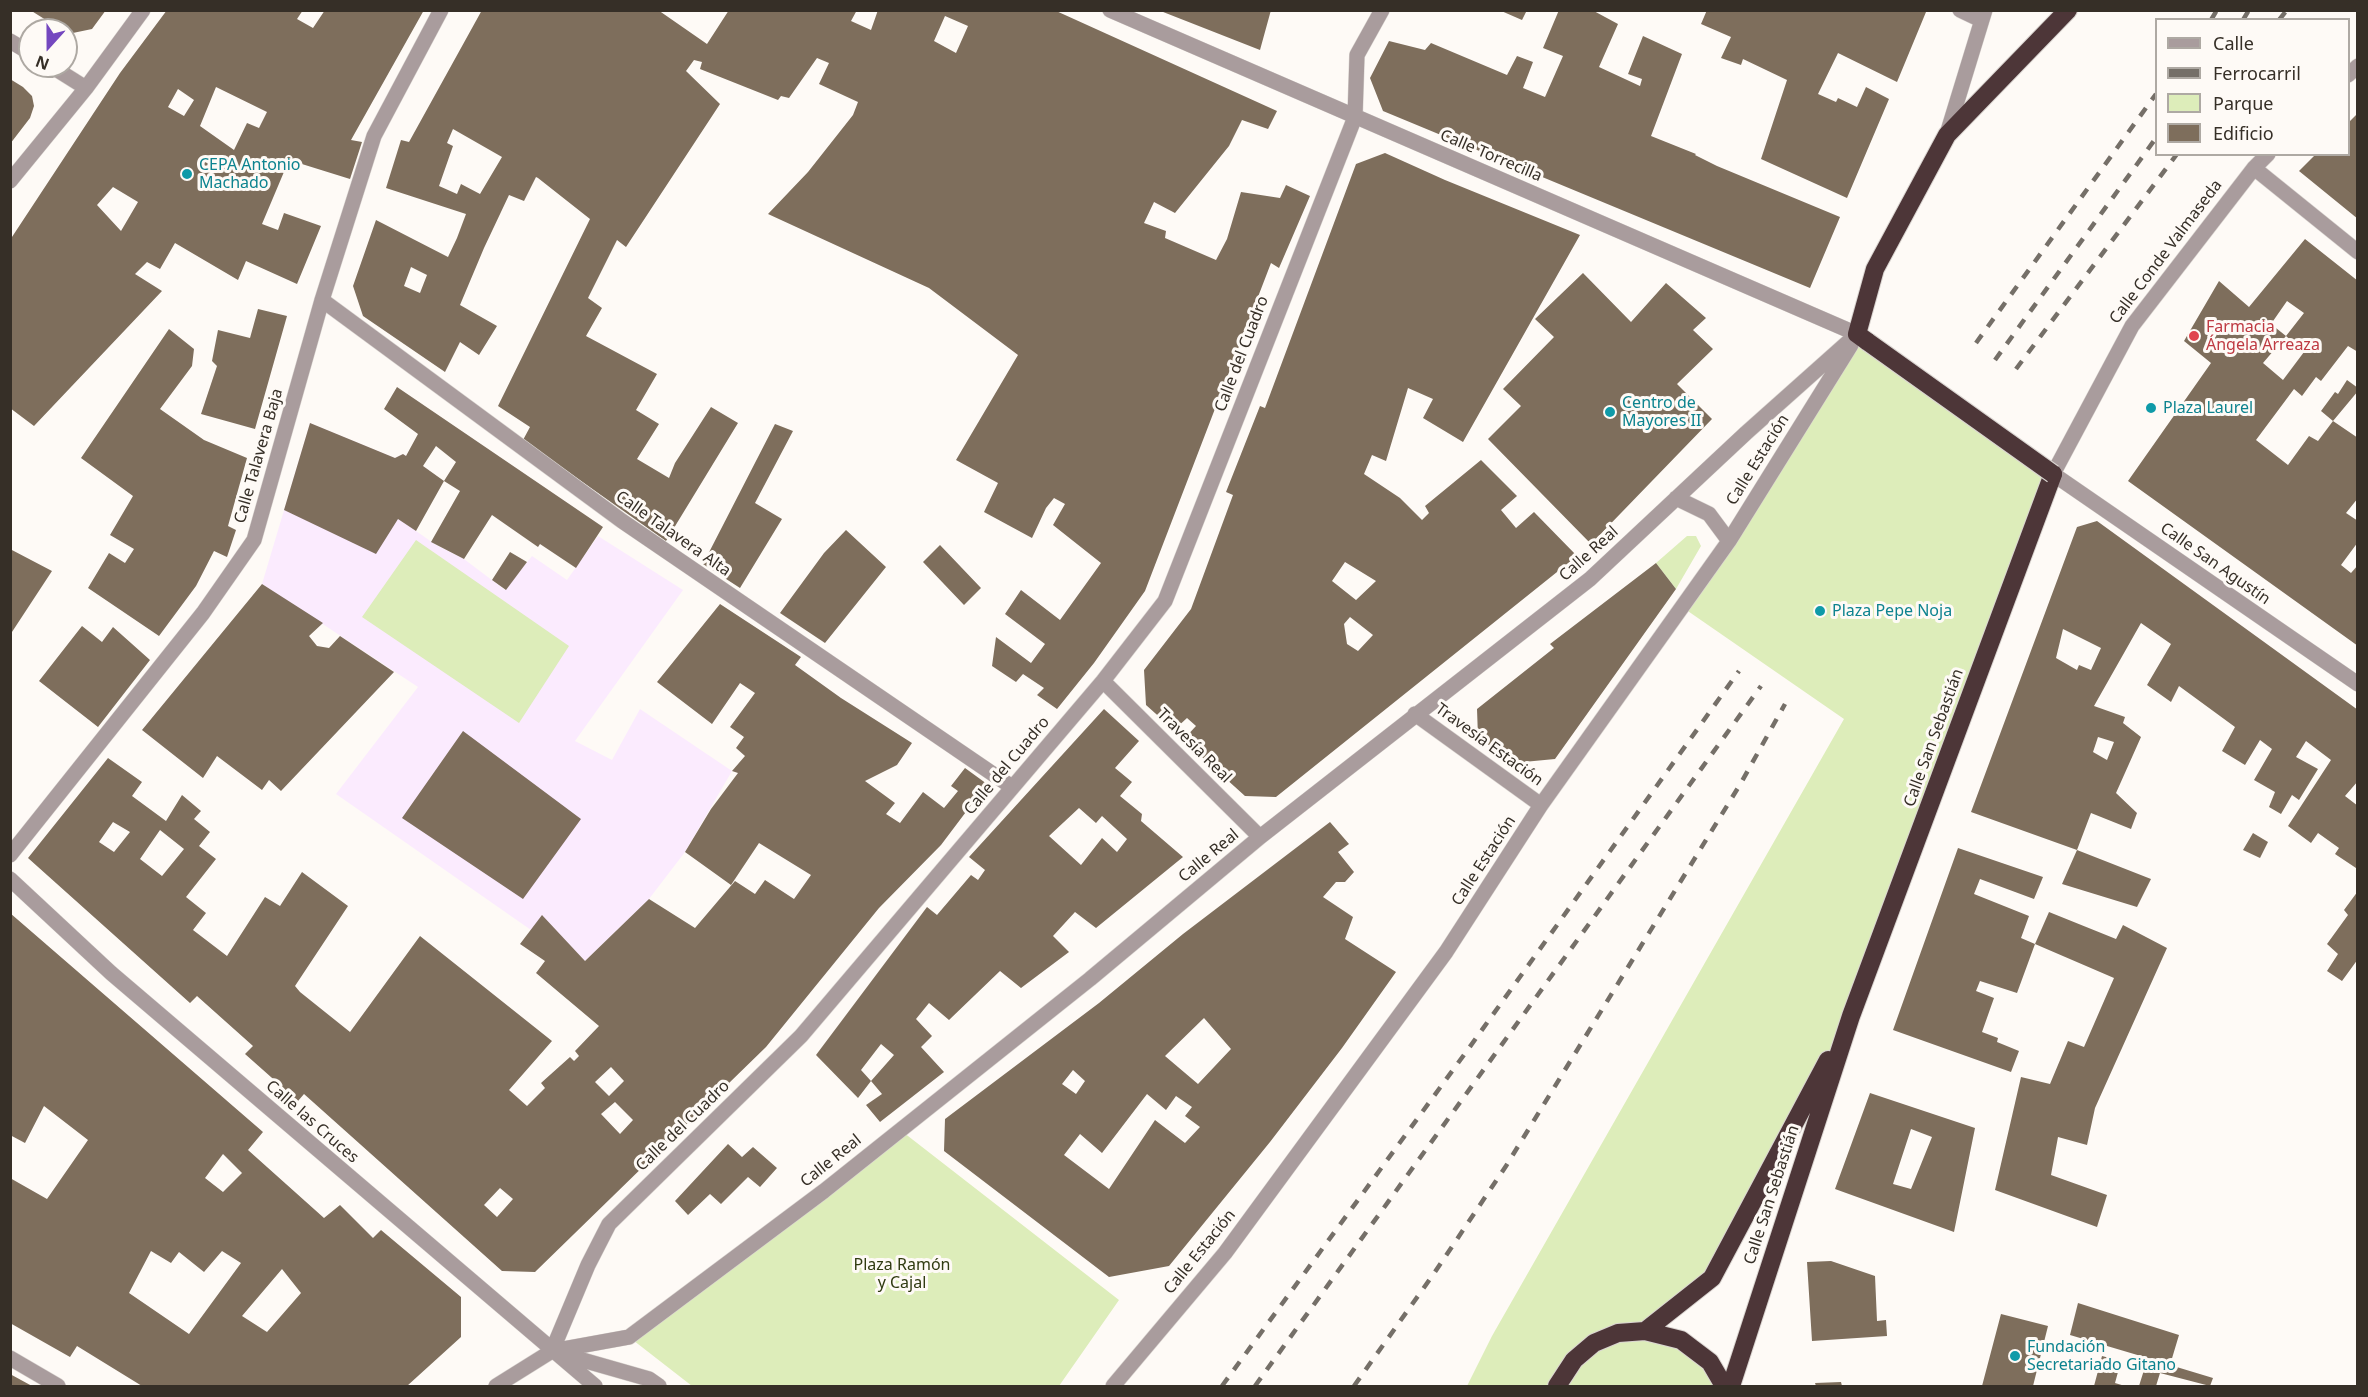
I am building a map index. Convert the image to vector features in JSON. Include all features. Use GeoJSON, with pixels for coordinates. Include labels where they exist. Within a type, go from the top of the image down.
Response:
{"type":"FeatureCollection","features":[{"type":"Feature","properties":{"kind":"highway"},"geometry":{"type":"LineString","coordinates":[[2053,474],[1863,338],[1875,269],[1947,135],[2068,10]]}},
{"type":"Feature","properties":{"kind":"highway","name":"Calle San Sebastián"},"geometry":{"type":"LineString","coordinates":[[1731,1386],[1851,1016],[2053,474]]}},
{"type":"Feature","properties":{"kind":"highway","name":"Calle San Sebastián"},"geometry":{"type":"LineString","coordinates":[[1645,1331],[1712,1278],[1851,1016]]}},
{"type":"Feature","properties":{"kind":"highway"},"geometry":{"type":"LineString","coordinates":[[1557,1386],[1574,1360],[1594,1343],[1618,1333],[1645,1331],[1680,1340],[1710,1362],[1724,1386]]}},
{"type":"Feature","properties":{"kind":"street"},"geometry":{"type":"LineString","coordinates":[[10,181],[86,88],[143,10]]}},
{"type":"Feature","properties":{"kind":"street","name":"Calle Talavera Baja"},"geometry":{"type":"LineString","coordinates":[[10,855],[203,613],[254,540],[322,300],[374,136],[441,10]]}},
{"type":"Feature","properties":{"kind":"street","name":"Calle Torrecilla"},"geometry":{"type":"LineString","coordinates":[[1110,10],[1863,338]]}},
{"type":"Feature","properties":{"kind":"street","name":"Calle del Cuadro"},"geometry":{"type":"LineString","coordinates":[[552,1351],[588,1265],[609,1224],[801,1036],[1103,681],[1165,601],[1355,117],[1357,55],[1382,10]]}},
{"type":"Feature","properties":{"kind":"street"},"geometry":{"type":"LineString","coordinates":[[1947,135],[1983,15],[1960,10]]}},
{"type":"Feature","properties":{"kind":"street"},"geometry":{"type":"LineString","coordinates":[[70,78],[86,88]]}},
{"type":"Feature","properties":{"kind":"street","name":"Calle Conde Valmaseda"},"geometry":{"type":"LineString","coordinates":[[2053,474],[2132,326],[2254,168],[2266,156]]}},
{"type":"Feature","properties":{"kind":"street"},"geometry":{"type":"LineString","coordinates":[[2254,168],[2358,252]]}},
{"type":"Feature","properties":{"kind":"street","name":"Calle Talavera Alta"},"geometry":{"type":"LineString","coordinates":[[322,300],[622,521],[1012,787]]}},
{"type":"Feature","properties":{"kind":"street","name":"Calle Real"},"geometry":{"type":"LineString","coordinates":[[552,1351],[630,1337],[824,1191],[1090,979],[1260,837],[1590,579],[1676,498],[1863,338]]}},
{"type":"Feature","properties":{"kind":"street","name":"Calle Estación"},"geometry":{"type":"LineString","coordinates":[[1113,1386],[1225,1253],[1446,951],[1541,805],[1729,541],[1863,338]]}},
{"type":"Feature","properties":{"kind":"street","name":"Calle San Agustín"},"geometry":{"type":"LineString","coordinates":[[2053,474],[2358,684]]}},
{"type":"Feature","properties":{"kind":"street"},"geometry":{"type":"LineString","coordinates":[[1676,498],[1709,514],[1729,541]]}},
{"type":"Feature","properties":{"kind":"street","name":"Travesía Real"},"geometry":{"type":"LineString","coordinates":[[1103,681],[1260,837]]}},
{"type":"Feature","properties":{"kind":"street","name":"Travesía Estación"},"geometry":{"type":"LineString","coordinates":[[1415,714],[1541,805]]}},
{"type":"Feature","properties":{"kind":"street","name":"Calle las Cruces"},"geometry":{"type":"LineString","coordinates":[[10,879],[111,973],[595,1386]]}},
{"type":"Feature","properties":{"kind":"street"},"geometry":{"type":"LineString","coordinates":[[496,1386],[552,1351],[649,1379],[659,1386]]}},
{"type":"Feature","properties":{"kind":"street"},"geometry":{"type":"LineString","coordinates":[[10,1358],[58,1386]]}},
{"type":"Feature","properties":{"kind":"shaded area"},"geometry":{"type":"Polygon","coordinates":[[[310,423],[395,458],[403,454],[429,470],[399,519],[436,545],[464,559],[505,590],[532,556],[567,580],[598,536],[683,590],[575,741],[612,760],[640,709],[732,771],[685,852],[649,899],[585,961],[542,916],[531,930],[336,794],[418,687],[262,584],[310,423]]]}},
{"type":"Feature","properties":{"kind":"green space"},"geometry":{"type":"Polygon","coordinates":[[[1857,334],[2053,474],[1851,1016],[1712,1278],[1645,1331],[1681,1340],[1724,1386],[1467,1386],[1492,1336],[1844,719],[1682,607],[1857,334]]]}},
{"type":"Feature","properties":{"kind":"green space"},"geometry":{"type":"Polygon","coordinates":[[[1687,536],[1696,536],[1701,546],[1676,589],[1656,563],[1687,536]]]}},
{"type":"Feature","properties":{"kind":"green space"},"geometry":{"type":"Polygon","coordinates":[[[416,540],[569,646],[519,723],[362,617],[416,540]]]}},
{"type":"Feature","properties":{"kind":"green space","name":"Plaza Ramón y Cajal"},"geometry":{"type":"Polygon","coordinates":[[[899,1129],[1119,1300],[1059,1386],[692,1386],[629,1337],[899,1129]]]}},
{"type":"Feature","properties":{"kind":"building"},"geometry":{"type":"Polygon","coordinates":[[[30,10],[106,10],[92,29],[78,32],[78,18],[43,18],[30,10]]]}},
{"type":"Feature","properties":{"kind":"building"},"geometry":{"type":"Polygon","coordinates":[[[167,10],[303,10],[297,19],[313,28],[325,10],[424,10],[351,140],[362,142],[350,179],[289,160],[262,224],[278,230],[284,213],[321,226],[297,284],[246,261],[238,280],[175,243],[160,269],[147,262],[135,274],[162,291],[34,426],[10,408],[10,240],[120,73],[167,10]],[[216,87],[200,126],[234,150],[247,123],[259,128],[267,112],[216,87]],[[178,89],[168,107],[184,116],[194,100],[178,89]],[[113,187],[97,205],[121,231],[138,202],[113,187]]]}},
{"type":"Feature","properties":{"kind":"building"},"geometry":{"type":"Polygon","coordinates":[[[482,10],[658,10],[707,44],[729,10],[857,10],[851,21],[871,30],[878,10],[1054,10],[1277,111],[1268,129],[1242,120],[1229,146],[1175,213],[1154,202],[1144,223],[1166,231],[1165,238],[1216,260],[1227,239],[1241,192],[1280,198],[1286,185],[1310,196],[1279,268],[1271,263],[1145,591],[1094,663],[1057,709],[1037,695],[1044,688],[1023,674],[1016,682],[992,666],[996,637],[1031,663],[1045,644],[1005,614],[1021,590],[1060,620],[1101,563],[1053,525],[1065,504],[1054,498],[1046,508],[1032,538],[984,512],[998,483],[956,460],[1018,355],[929,288],[768,214],[808,172],[853,115],[858,102],[819,84],[829,63],[817,58],[789,98],[781,96],[778,100],[700,69],[702,62],[694,60],[686,71],[720,104],[626,247],[617,240],[588,298],[602,308],[586,336],[657,374],[636,410],[659,424],[637,459],[669,478],[675,463],[711,407],[738,423],[666,541],[523,440],[530,427],[498,406],[590,219],[538,178],[536,177],[524,201],[509,195],[460,305],[497,326],[479,355],[460,342],[445,372],[363,316],[353,286],[376,220],[448,257],[466,214],[386,188],[401,140],[409,142],[482,10]],[[945,16],[934,41],[956,53],[968,26],[945,16]],[[453,129],[447,143],[453,146],[439,186],[457,194],[461,184],[480,194],[502,157],[453,129]],[[411,267],[404,286],[420,293],[427,275],[411,267]]]}},
{"type":"Feature","properties":{"kind":"building"},"geometry":{"type":"Polygon","coordinates":[[[1158,10],[1271,10],[1260,50],[1158,10]]]}},
{"type":"Feature","properties":{"kind":"building"},"geometry":{"type":"Polygon","coordinates":[[[1499,10],[1527,10],[1522,20],[1499,10]]]}},
{"type":"Feature","properties":{"kind":"building"},"geometry":{"type":"Polygon","coordinates":[[[1559,10],[1592,10],[1618,24],[1599,67],[1640,86],[1642,79],[1628,74],[1643,36],[1682,54],[1651,136],[1840,217],[1810,288],[1383,111],[1370,78],[1389,41],[1425,50],[1431,43],[1507,75],[1517,56],[1533,62],[1523,88],[1545,97],[1563,56],[1543,48],[1559,10]]]}},
{"type":"Feature","properties":{"kind":"building"},"geometry":{"type":"Polygon","coordinates":[[[1707,10],[1922,10],[1926,12],[1897,82],[1838,53],[1818,94],[1836,102],[1838,98],[1857,107],[1866,87],[1889,99],[1847,198],[1761,159],[1787,80],[1743,59],[1741,65],[1721,58],[1731,37],[1701,24],[1707,10]]]}},
{"type":"Feature","properties":{"kind":"building"},"geometry":{"type":"Polygon","coordinates":[[[10,79],[32,96],[34,106],[30,118],[10,144],[10,79]]]}},
{"type":"Feature","properties":{"kind":"building"},"geometry":{"type":"Polygon","coordinates":[[[2358,113],[2358,219],[2299,171],[2314,156],[2350,156],[2350,121],[2358,113]]]}},
{"type":"Feature","properties":{"kind":"building"},"geometry":{"type":"Polygon","coordinates":[[[1385,153],[1580,235],[1463,442],[1423,418],[1433,399],[1408,388],[1386,461],[1372,455],[1364,474],[1400,498],[1422,520],[1429,513],[1425,506],[1481,460],[1517,496],[1501,510],[1516,528],[1534,512],[1577,556],[1276,797],[1245,796],[1183,740],[1196,726],[1187,718],[1174,730],[1146,705],[1144,670],[1191,609],[1233,495],[1226,492],[1260,406],[1265,408],[1356,164],[1385,153]],[[1345,562],[1332,581],[1356,600],[1376,581],[1345,562]],[[1350,617],[1344,624],[1347,644],[1358,651],[1373,635],[1350,617]]]}},
{"type":"Feature","properties":{"kind":"building"},"geometry":{"type":"Polygon","coordinates":[[[2305,239],[2358,281],[2358,352],[2348,346],[2321,381],[2316,377],[2302,396],[2294,389],[2256,440],[2288,465],[2309,436],[2318,441],[2333,421],[2358,438],[2358,498],[2346,513],[2358,521],[2358,542],[2341,565],[2351,573],[2358,565],[2358,646],[2128,481],[2211,363],[2184,341],[2219,281],[2249,307],[2305,239]],[[2287,301],[2271,324],[2286,336],[2304,313],[2287,301]],[[2286,336],[2263,363],[2283,380],[2304,352],[2286,336]]]}},
{"type":"Feature","properties":{"kind":"building","name":"Centro de Mayores II"},"geometry":{"type":"Polygon","coordinates":[[[1583,273],[1631,322],[1666,283],[1706,318],[1693,330],[1713,349],[1677,384],[1712,419],[1591,544],[1488,439],[1521,406],[1503,389],[1554,337],[1535,319],[1583,273]]]}},
{"type":"Feature","properties":{"kind":"building"},"geometry":{"type":"Polygon","coordinates":[[[258,309],[287,316],[255,429],[201,414],[217,366],[212,361],[218,330],[250,338],[258,309]]]}},
{"type":"Feature","properties":{"kind":"building"},"geometry":{"type":"Polygon","coordinates":[[[169,329],[194,349],[192,366],[160,409],[204,440],[247,458],[228,526],[236,530],[227,557],[214,551],[196,586],[159,636],[88,588],[109,553],[125,563],[134,549],[110,535],[133,496],[81,458],[169,329]]]}},
{"type":"Feature","properties":{"kind":"building"},"geometry":{"type":"Polygon","coordinates":[[[2347,380],[2358,388],[2358,391],[2333,421],[2321,411],[2335,392],[2338,394],[2347,380]]]}},
{"type":"Feature","properties":{"kind":"building"},"geometry":{"type":"Polygon","coordinates":[[[397,387],[603,527],[576,568],[540,544],[538,547],[492,515],[464,559],[431,542],[460,491],[444,481],[416,531],[398,519],[376,554],[284,510],[310,423],[395,458],[403,454],[406,456],[418,434],[384,409],[397,387]],[[436,446],[423,466],[444,481],[456,462],[436,446]]]}},
{"type":"Feature","properties":{"kind":"building"},"geometry":{"type":"Polygon","coordinates":[[[775,424],[793,431],[755,503],[782,519],[740,588],[703,564],[775,424]]]}},
{"type":"Feature","properties":{"kind":"building"},"geometry":{"type":"Polygon","coordinates":[[[2097,521],[2358,710],[2358,781],[2345,796],[2358,806],[2356,868],[2335,854],[2339,848],[2318,833],[2311,843],[2288,826],[2331,760],[2306,741],[2296,757],[2318,769],[2299,800],[2292,795],[2281,814],[2269,807],[2275,792],[2254,780],[2272,749],[2260,740],[2245,765],[2222,751],[2235,727],[2179,686],[2171,702],[2147,685],[2171,644],[2141,623],[2094,706],[2125,717],[2123,723],[2141,737],[2116,793],[2137,813],[2131,829],[2091,813],[2077,850],[1971,812],[2077,527],[2097,521]],[[2063,629],[2056,658],[2077,670],[2079,665],[2091,670],[2101,648],[2063,629]],[[2098,737],[2093,752],[2107,760],[2114,742],[2098,737]]]}},
{"type":"Feature","properties":{"kind":"building"},"geometry":{"type":"Polygon","coordinates":[[[846,530],[886,567],[825,643],[780,613],[824,553],[846,530]]]}},
{"type":"Feature","properties":{"kind":"building"},"geometry":{"type":"Polygon","coordinates":[[[940,545],[981,588],[964,605],[923,562],[940,545]]]}},
{"type":"Feature","properties":{"kind":"building"},"geometry":{"type":"Polygon","coordinates":[[[10,549],[52,571],[10,635],[10,549]]]}},
{"type":"Feature","properties":{"kind":"building"},"geometry":{"type":"Polygon","coordinates":[[[510,552],[527,562],[506,590],[492,580],[510,552]]]}},
{"type":"Feature","properties":{"kind":"building"},"geometry":{"type":"Polygon","coordinates":[[[1656,563],[1676,589],[1555,759],[1513,763],[1478,737],[1477,709],[1554,648],[1550,644],[1656,563]]]}},
{"type":"Feature","properties":{"kind":"building"},"geometry":{"type":"Polygon","coordinates":[[[262,584],[323,623],[309,636],[317,646],[329,648],[340,636],[394,672],[281,791],[269,780],[262,790],[217,756],[203,778],[142,730],[262,584]]]}},
{"type":"Feature","properties":{"kind":"building"},"geometry":{"type":"Polygon","coordinates":[[[720,604],[801,657],[795,665],[841,698],[912,743],[897,765],[865,781],[895,803],[886,814],[900,823],[923,792],[944,808],[958,791],[951,786],[965,768],[987,784],[941,845],[879,908],[766,1047],[535,1272],[502,1271],[304,1094],[298,1101],[245,1054],[253,1046],[197,996],[190,1003],[28,858],[108,758],[142,782],[132,796],[166,821],[182,795],[201,811],[194,819],[210,832],[199,846],[216,859],[186,897],[206,913],[193,930],[227,956],[265,897],[280,906],[302,872],[348,906],[295,986],[300,992],[350,1032],[420,936],[552,1041],[509,1090],[527,1106],[545,1088],[541,1083],[570,1057],[574,1061],[579,1056],[575,1051],[599,1026],[536,973],[545,961],[520,944],[542,915],[585,961],[649,899],[695,928],[735,881],[755,894],[765,880],[794,899],[811,875],[759,843],[731,885],[685,852],[711,809],[738,773],[732,771],[745,756],[736,748],[744,737],[730,727],[755,693],[740,683],[712,724],[657,682],[720,604]],[[113,822],[99,842],[114,852],[130,832],[113,822]],[[160,830],[140,859],[162,876],[184,849],[160,830]],[[611,1067],[595,1082],[609,1096],[624,1081],[611,1067]],[[615,1102],[601,1114],[620,1134],[633,1120],[615,1102]],[[500,1188],[484,1205],[497,1217],[513,1199],[500,1188]]]}},
{"type":"Feature","properties":{"kind":"building"},"geometry":{"type":"Polygon","coordinates":[[[82,626],[102,642],[113,627],[150,660],[98,727],[39,681],[82,626]]]}},
{"type":"Feature","properties":{"kind":"building"},"geometry":{"type":"Polygon","coordinates":[[[1104,709],[1139,741],[1115,768],[1132,782],[1120,796],[1142,814],[1141,821],[1183,857],[1096,928],[1075,912],[1053,936],[1069,952],[1021,988],[1000,971],[949,1020],[929,1003],[916,1019],[932,1036],[921,1047],[944,1072],[880,1122],[866,1105],[882,1094],[871,1081],[858,1098],[816,1055],[927,907],[937,915],[971,875],[978,880],[985,870],[969,857],[1104,709]],[[1079,808],[1049,836],[1081,865],[1102,838],[1117,852],[1127,839],[1102,816],[1096,823],[1079,808]],[[881,1044],[861,1070],[871,1081],[894,1055],[881,1044]]]}},
{"type":"Feature","properties":{"kind":"building"},"geometry":{"type":"Polygon","coordinates":[[[463,731],[581,819],[523,899],[402,818],[463,731]]]}},
{"type":"Feature","properties":{"kind":"building"},"geometry":{"type":"Polygon","coordinates":[[[1330,822],[1349,844],[1338,852],[1354,872],[1345,882],[1336,882],[1323,897],[1353,917],[1345,939],[1396,972],[1342,1048],[1270,1142],[1169,1266],[1109,1277],[944,1151],[945,1119],[1099,1003],[1183,934],[1330,822]],[[1204,1018],[1165,1056],[1198,1084],[1231,1049],[1204,1018]],[[1073,1070],[1062,1084],[1076,1094],[1085,1081],[1073,1070]],[[1147,1094],[1102,1153],[1080,1134],[1064,1155],[1109,1189],[1155,1120],[1185,1143],[1200,1127],[1185,1116],[1192,1107],[1176,1096],[1166,1110],[1147,1094]]]}},
{"type":"Feature","properties":{"kind":"building"},"geometry":{"type":"Polygon","coordinates":[[[2253,833],[2268,842],[2260,858],[2243,850],[2253,833]]]}},
{"type":"Feature","properties":{"kind":"building"},"geometry":{"type":"Polygon","coordinates":[[[1958,848],[2043,877],[2034,899],[1980,879],[1974,894],[2029,916],[2021,938],[2035,944],[2017,993],[1980,981],[1976,991],[1994,998],[1982,1032],[1998,1038],[1997,1042],[2019,1051],[2011,1072],[1893,1030],[1958,848]]]}},
{"type":"Feature","properties":{"kind":"building"},"geometry":{"type":"Polygon","coordinates":[[[2077,850],[2151,879],[2137,907],[2062,884],[2077,850]]]}},
{"type":"Feature","properties":{"kind":"building"},"geometry":{"type":"Polygon","coordinates":[[[2358,891],[2358,959],[2342,981],[2327,971],[2338,954],[2327,944],[2348,915],[2344,910],[2358,891]]]}},
{"type":"Feature","properties":{"kind":"building"},"geometry":{"type":"Polygon","coordinates":[[[2049,912],[2116,939],[2123,925],[2167,948],[2095,1108],[2087,1145],[2058,1137],[2051,1175],[2107,1195],[2097,1227],[1995,1190],[2021,1077],[2050,1084],[2068,1041],[2084,1047],[2114,978],[2035,944],[2049,912]]]}},
{"type":"Feature","properties":{"kind":"building"},"geometry":{"type":"Polygon","coordinates":[[[10,913],[263,1132],[248,1150],[324,1218],[340,1205],[373,1238],[381,1230],[461,1297],[461,1337],[407,1386],[142,1386],[77,1346],[70,1357],[10,1323],[10,1178],[47,1199],[88,1140],[44,1106],[25,1143],[10,1135],[10,913]],[[223,1154],[205,1178],[223,1192],[242,1173],[223,1154]],[[151,1251],[129,1293],[189,1334],[241,1263],[222,1251],[204,1272],[179,1252],[171,1263],[151,1251]],[[282,1269],[242,1316],[267,1332],[301,1293],[282,1269]]]}},
{"type":"Feature","properties":{"kind":"building"},"geometry":{"type":"Polygon","coordinates":[[[1870,1093],[1975,1128],[1954,1232],[1835,1189],[1870,1093]],[[1911,1129],[1893,1184],[1911,1189],[1932,1137],[1911,1129]]]}},
{"type":"Feature","properties":{"kind":"building"},"geometry":{"type":"Polygon","coordinates":[[[728,1144],[742,1157],[753,1147],[777,1168],[760,1187],[748,1177],[721,1204],[710,1194],[688,1215],[675,1201],[728,1144]]]}},
{"type":"Feature","properties":{"kind":"building"},"geometry":{"type":"Polygon","coordinates":[[[1831,1261],[1875,1276],[1877,1321],[1886,1320],[1887,1336],[1812,1341],[1807,1262],[1831,1261]]]}},
{"type":"Feature","properties":{"kind":"building"},"geometry":{"type":"Polygon","coordinates":[[[2078,1303],[2179,1335],[2170,1365],[2213,1378],[2210,1386],[2160,1373],[2161,1362],[2070,1335],[2078,1303]]]}},
{"type":"Feature","properties":{"kind":"building","name":"Fundación Secretariado Gitano"},"geometry":{"type":"Polygon","coordinates":[[[2001,1314],[2048,1326],[2033,1386],[1982,1386],[2001,1314]]]}},
{"type":"Feature","properties":{"kind":"building"},"geometry":{"type":"Polygon","coordinates":[[[2102,1356],[2121,1361],[2115,1383],[2125,1386],[2094,1386],[2102,1356]]]}},
{"type":"Feature","properties":{"kind":"building"},"geometry":{"type":"Polygon","coordinates":[[[2144,1370],[2160,1373],[2156,1386],[2139,1386],[2144,1370]]]}},
{"type":"Feature","properties":{"kind":"building"},"geometry":{"type":"Polygon","coordinates":[[[10,1374],[32,1386],[10,1386],[10,1374]]]}},
{"type":"Feature","properties":{"kind":"building"},"geometry":{"type":"Polygon","coordinates":[[[1841,1382],[1842,1386],[1816,1386],[1815,1383],[1841,1382]]]}},
{"type":"Feature","properties":{"kind":"railway"},"geometry":{"type":"LineString","coordinates":[[2212,18],[2217,10]]}},
{"type":"Feature","properties":{"kind":"railway"},"geometry":{"type":"LineString","coordinates":[[2244,18],[2249,10]]}},
{"type":"Feature","properties":{"kind":"railway"},"geometry":{"type":"LineString","coordinates":[[2281,18],[2287,10]]}},
{"type":"Feature","properties":{"kind":"railway"},"geometry":{"type":"LineString","coordinates":[[1976,343],[2155,95]]}},
{"type":"Feature","properties":{"kind":"railway"},"geometry":{"type":"LineString","coordinates":[[1995,360],[2155,139]]}},
{"type":"Feature","properties":{"kind":"railway"},"geometry":{"type":"LineString","coordinates":[[2016,369],[2176,156]]}},
{"type":"Feature","properties":{"kind":"railway"},"geometry":{"type":"LineString","coordinates":[[1222,1386],[1469,1048],[1739,671]]}},
{"type":"Feature","properties":{"kind":"railway"},"geometry":{"type":"LineString","coordinates":[[1255,1386],[1761,686]]}},
{"type":"Feature","properties":{"kind":"railway"},"geometry":{"type":"LineString","coordinates":[[1354,1386],[1435,1272],[1506,1166],[1741,783],[1785,704]]}},
{"type":"Feature","properties":{"kind":"place","name":"CEPA Antonio Machado"},"geometry":{"type":"Point","coordinates":[187,174]}},
{"type":"Feature","properties":{"kind":"place","name":"Farmacia Ángela Arreaza"},"geometry":{"type":"Point","coordinates":[2194,336]}},
{"type":"Feature","properties":{"kind":"place","name":"Plaza Laurel"},"geometry":{"type":"Point","coordinates":[2151,408]}},
{"type":"Feature","properties":{"kind":"place","name":"Centro de Mayores II"},"geometry":{"type":"Point","coordinates":[1610,412]}},
{"type":"Feature","properties":{"kind":"place","name":"Plaza Pepe Noja"},"geometry":{"type":"Point","coordinates":[1820,611]}},
{"type":"Feature","properties":{"kind":"place","name":"Fundación Secretariado Gitano"},"geometry":{"type":"Point","coordinates":[2015,1356]}}]}
